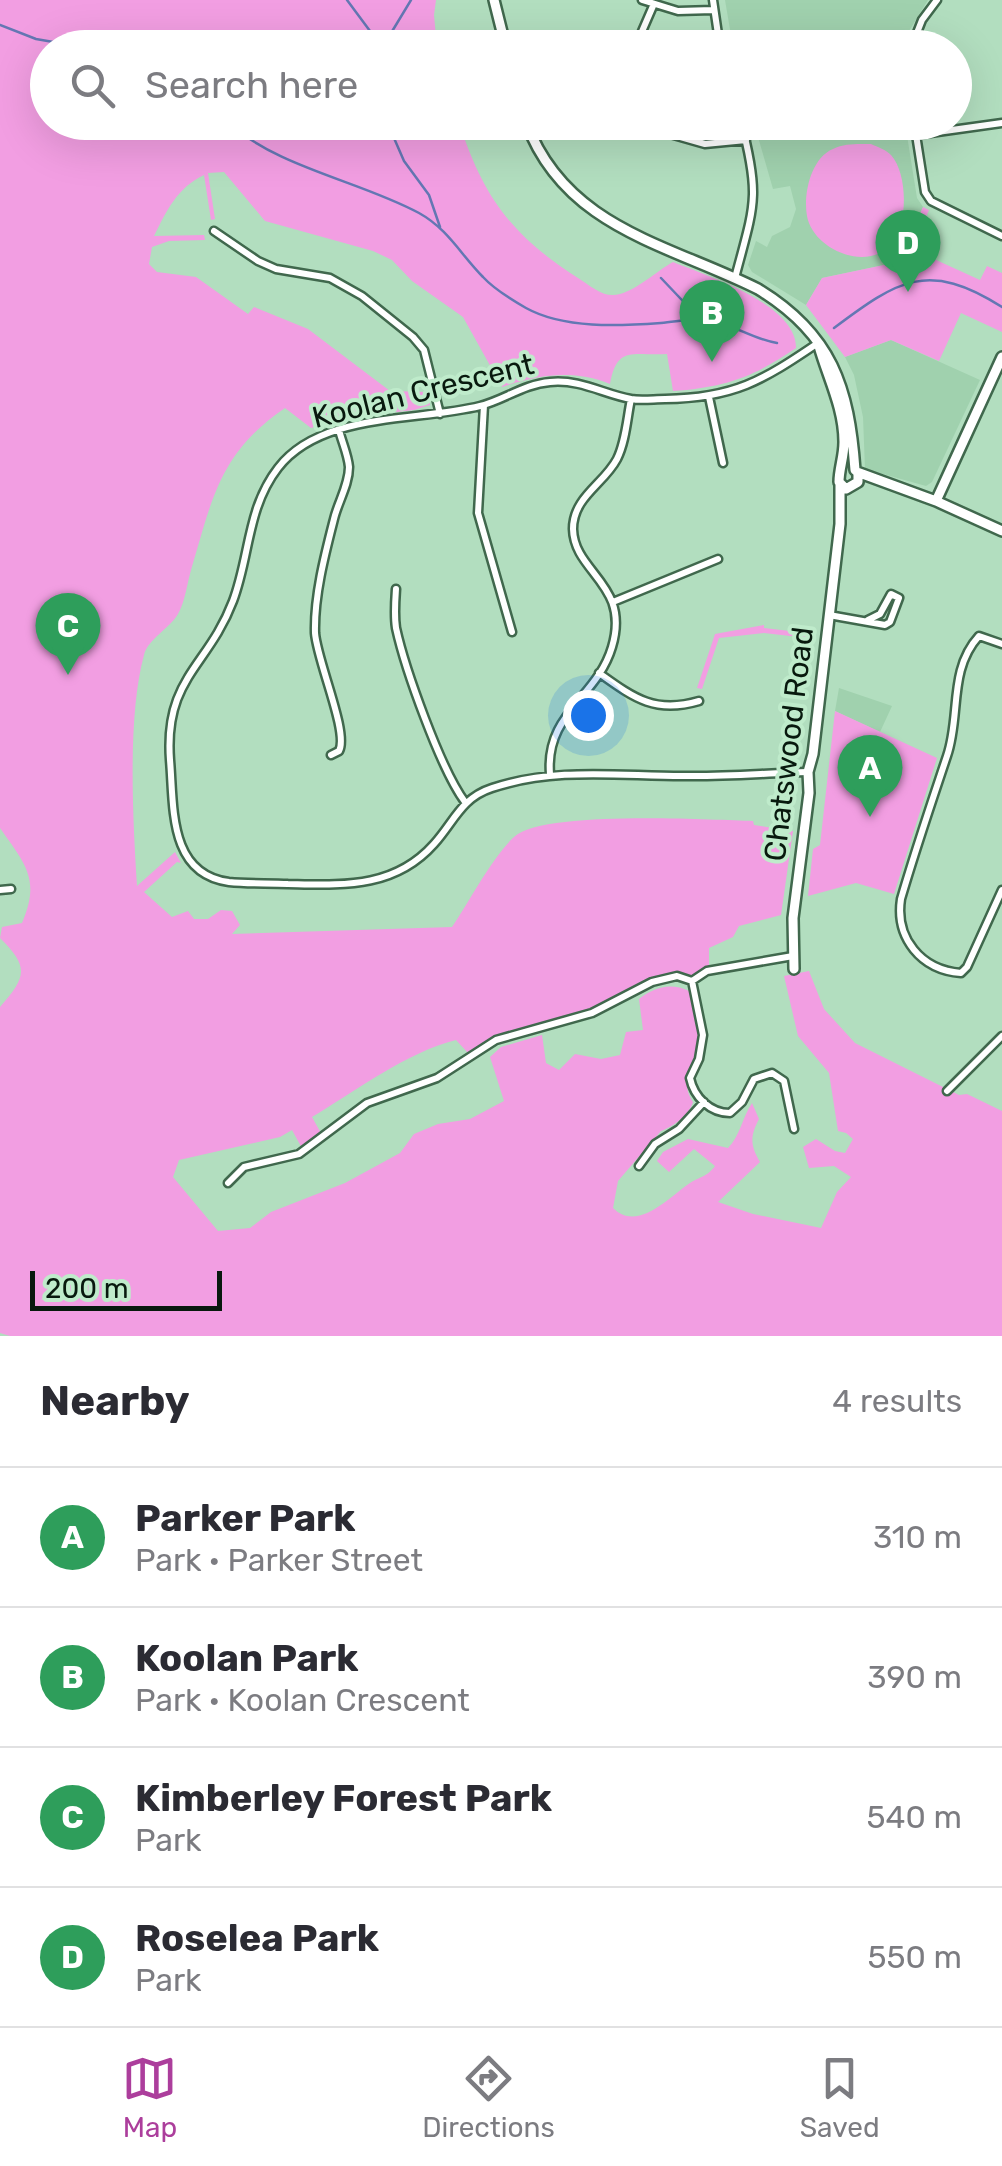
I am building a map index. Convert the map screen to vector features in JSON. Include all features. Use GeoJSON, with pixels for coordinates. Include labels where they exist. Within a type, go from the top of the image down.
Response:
{"type":"FeatureCollection","features":[{"type":"Feature","properties":{"kind":"street"},"geometry":{"type":"LineString","coordinates":[[494,0],[502,30]]}},
{"type":"Feature","properties":{"kind":"street"},"geometry":{"type":"LineString","coordinates":[[642,0],[678,11],[713,10]]}},
{"type":"Feature","properties":{"kind":"street"},"geometry":{"type":"LineString","coordinates":[[713,0],[717,30]]}},
{"type":"Feature","properties":{"kind":"street"},"geometry":{"type":"LineString","coordinates":[[918,30],[937,0]]}},
{"type":"Feature","properties":{"kind":"street"},"geometry":{"type":"LineString","coordinates":[[643,30],[654,6]]}},
{"type":"Feature","properties":{"kind":"street"},"geometry":{"type":"LineString","coordinates":[[972,127],[1002,123]]}},
{"type":"Feature","properties":{"kind":"street","name":"Chatswood Road"},"geometry":{"type":"LineString","coordinates":[[533,140],[554,176],[586,208],[612,224],[735,278],[785,306],[818,343],[838,388],[856,479],[840,524]]}},
{"type":"Feature","properties":{"kind":"street"},"geometry":{"type":"LineString","coordinates":[[690,140],[704,144],[746,140],[755,196],[735,278]]}},
{"type":"Feature","properties":{"kind":"street"},"geometry":{"type":"LineString","coordinates":[[917,140],[925,192],[931,201],[1002,236]]}},
{"type":"Feature","properties":{"kind":"street"},"geometry":{"type":"LineString","coordinates":[[214,231],[276,269],[330,278],[362,296],[413,337],[424,350],[440,414]]}},
{"type":"Feature","properties":{"kind":"street","name":"Koolan Crescent"},"geometry":{"type":"LineString","coordinates":[[464,802],[424,854],[398,873],[366,884],[227,882],[201,872],[179,844],[170,750],[170,723],[176,698],[232,606],[260,497],[277,469],[316,437],[361,424],[484,405],[516,390],[550,382],[582,384],[631,399],[709,397],[750,385],[818,343]]}},
{"type":"Feature","properties":{"kind":"street"},"geometry":{"type":"LineString","coordinates":[[936,500],[1002,357]]}},
{"type":"Feature","properties":{"kind":"street","name":"Chatswood Road"},"geometry":{"type":"LineString","coordinates":[[794,970],[793,918],[809,793],[808,772],[840,524],[838,476],[842,470],[844,434],[838,388]]}},
{"type":"Feature","properties":{"kind":"street"},"geometry":{"type":"LineString","coordinates":[[709,397],[722,463]]}},
{"type":"Feature","properties":{"kind":"street"},"geometry":{"type":"LineString","coordinates":[[550,774],[549,754],[555,733],[599,673],[615,634],[613,602],[575,542],[574,518],[582,501],[618,456],[631,399]]}},
{"type":"Feature","properties":{"kind":"street"},"geometry":{"type":"LineString","coordinates":[[484,405],[478,512],[512,632]]}},
{"type":"Feature","properties":{"kind":"street"},"geometry":{"type":"LineString","coordinates":[[331,754],[340,751],[342,734],[321,669],[315,630],[334,518],[348,477],[349,464],[338,430]]}},
{"type":"Feature","properties":{"kind":"street"},"geometry":{"type":"LineString","coordinates":[[842,470],[856,479],[936,500],[1002,531]]}},
{"type":"Feature","properties":{"kind":"street"},"geometry":{"type":"LineString","coordinates":[[840,485],[856,479]]}},
{"type":"Feature","properties":{"kind":"street"},"geometry":{"type":"LineString","coordinates":[[613,602],[718,559]]}},
{"type":"Feature","properties":{"kind":"street"},"geometry":{"type":"LineString","coordinates":[[396,590],[394,612],[400,645],[444,764],[464,802],[493,788],[550,774],[685,776],[808,772]]}},
{"type":"Feature","properties":{"kind":"street"},"geometry":{"type":"LineString","coordinates":[[829,615],[888,624],[899,598],[891,594],[880,614],[868,620]]}},
{"type":"Feature","properties":{"kind":"street"},"geometry":{"type":"LineString","coordinates":[[1002,644],[979,636],[960,671],[947,757],[898,916],[904,938],[913,951],[952,973],[961,973],[1002,890]]}},
{"type":"Feature","properties":{"kind":"street"},"geometry":{"type":"LineString","coordinates":[[599,673],[648,704],[682,706],[699,701]]}},
{"type":"Feature","properties":{"kind":"street"},"geometry":{"type":"LineString","coordinates":[[0,890],[10,889]]}},
{"type":"Feature","properties":{"kind":"street"},"geometry":{"type":"LineString","coordinates":[[228,1183],[244,1167],[299,1154],[367,1104],[438,1078],[496,1040],[592,1013],[652,982],[678,976],[692,980],[707,971],[793,956]]}},
{"type":"Feature","properties":{"kind":"street"},"geometry":{"type":"LineString","coordinates":[[692,980],[704,1036],[690,1078],[704,1102],[713,1110],[730,1113],[742,1102],[754,1079],[772,1073],[784,1082],[794,1129]]}},
{"type":"Feature","properties":{"kind":"street"},"geometry":{"type":"LineString","coordinates":[[947,1091],[1002,1036]]}},
{"type":"Feature","properties":{"kind":"street"},"geometry":{"type":"LineString","coordinates":[[639,1166],[654,1144],[679,1129],[704,1102]]}},
{"type":"Feature","properties":{"kind":"shaded area"},"geometry":{"type":"Polygon","coordinates":[[[0,0],[436,0],[435,30],[30,30],[30,140],[466,140],[490,194],[517,230],[588,285],[603,293],[620,294],[673,262],[766,305],[792,332],[796,348],[738,379],[691,389],[673,391],[667,354],[622,358],[610,384],[583,376],[556,375],[502,387],[463,317],[412,281],[392,260],[373,251],[265,221],[224,172],[208,173],[215,219],[211,220],[204,175],[187,186],[154,236],[204,235],[205,240],[169,241],[152,247],[149,264],[157,272],[196,277],[248,314],[254,307],[308,329],[390,391],[428,392],[430,405],[351,417],[311,428],[285,408],[245,442],[232,461],[213,500],[180,609],[144,655],[133,738],[137,886],[175,852],[181,863],[177,862],[144,892],[172,917],[188,911],[194,919],[208,919],[221,910],[232,911],[240,925],[232,934],[452,927],[506,845],[531,829],[591,820],[753,821],[754,825],[793,831],[781,915],[739,926],[733,937],[709,948],[709,968],[691,977],[680,974],[652,980],[580,1013],[509,1034],[468,1053],[456,1040],[401,1063],[312,1117],[322,1135],[303,1150],[292,1130],[280,1137],[179,1160],[173,1177],[218,1231],[250,1228],[271,1212],[345,1183],[400,1153],[414,1134],[438,1124],[470,1119],[504,1101],[490,1057],[501,1047],[542,1035],[546,1063],[559,1070],[575,1054],[601,1059],[620,1055],[626,1032],[643,1030],[639,999],[669,986],[689,991],[696,1011],[700,1048],[687,1087],[693,1102],[680,1120],[661,1131],[618,1181],[613,1208],[623,1215],[643,1215],[709,1172],[715,1166],[694,1149],[669,1172],[657,1161],[663,1152],[688,1139],[728,1148],[752,1103],[759,1119],[753,1145],[760,1162],[718,1202],[753,1214],[821,1228],[837,1192],[851,1177],[834,1166],[809,1168],[803,1147],[816,1139],[845,1153],[853,1139],[838,1131],[829,1073],[798,1036],[784,976],[809,971],[824,1009],[855,1043],[959,1095],[967,1094],[1002,1111],[1002,1336],[0,1333],[0,1007],[21,972],[16,957],[0,938],[2,927],[22,923],[30,883],[23,862],[0,828],[0,0]]]}},
{"type":"Feature","properties":{"kind":"shaded area"},"geometry":{"type":"Polygon","coordinates":[[[725,0],[928,0],[910,30],[730,30],[725,0]]]}},
{"type":"Feature","properties":{"kind":"shaded area"},"geometry":{"type":"Polygon","coordinates":[[[759,140],[908,140],[917,198],[923,207],[898,262],[822,278],[806,305],[752,272],[748,265],[756,241],[767,247],[772,236],[790,227],[796,209],[790,186],[773,189],[759,140]]]}},
{"type":"Feature","properties":{"kind":"shaded area"},"geometry":{"type":"Polygon","coordinates":[[[871,144],[889,153],[897,163],[903,186],[903,211],[892,243],[882,252],[857,257],[820,239],[811,228],[806,198],[814,168],[825,154],[842,146],[871,144]]]}},
{"type":"Feature","properties":{"kind":"shaded area"},"geometry":{"type":"Polygon","coordinates":[[[923,207],[929,210],[912,249],[980,280],[987,266],[1002,273],[1002,332],[961,313],[939,361],[891,340],[845,357],[806,305],[822,278],[898,262],[923,207]]]}},
{"type":"Feature","properties":{"kind":"shaded area"},"geometry":{"type":"Polygon","coordinates":[[[891,340],[980,380],[932,482],[926,486],[865,469],[863,417],[854,375],[845,357],[891,340]]]}},
{"type":"Feature","properties":{"kind":"shaded area"},"geometry":{"type":"Polygon","coordinates":[[[764,625],[816,634],[816,639],[764,633],[719,638],[702,689],[697,688],[715,634],[764,625]]]}},
{"type":"Feature","properties":{"kind":"shaded area"},"geometry":{"type":"Polygon","coordinates":[[[839,688],[892,706],[880,732],[835,711],[839,688]]]}},
{"type":"Feature","properties":{"kind":"shaded area"},"geometry":{"type":"Polygon","coordinates":[[[835,711],[937,758],[894,894],[856,883],[808,896],[813,849],[820,845],[835,711]]]}},
{"type":"Feature","properties":{"kind":"waterway"},"geometry":{"type":"LineString","coordinates":[[347,0],[369,30]]}},
{"type":"Feature","properties":{"kind":"waterway"},"geometry":{"type":"LineString","coordinates":[[393,30],[411,0]]}},
{"type":"Feature","properties":{"kind":"waterway"},"geometry":{"type":"LineString","coordinates":[[0,25],[30,37]]}},
{"type":"Feature","properties":{"kind":"waterway"},"geometry":{"type":"LineString","coordinates":[[251,140],[429,219],[492,286],[541,315],[574,323],[610,325],[706,320],[777,343]]}},
{"type":"Feature","properties":{"kind":"waterway"},"geometry":{"type":"LineString","coordinates":[[395,140],[404,161],[429,195],[440,227]]}},
{"type":"Feature","properties":{"kind":"waterway"},"geometry":{"type":"LineString","coordinates":[[661,278],[698,317]]}},
{"type":"Feature","properties":{"kind":"waterway"},"geometry":{"type":"LineString","coordinates":[[834,328],[877,298],[914,282],[954,284],[1002,307]]}},
{"type":"Feature","properties":{"kind":"place","name":"Roselea Park"},"geometry":{"type":"Point","coordinates":[908,292]}},
{"type":"Feature","properties":{"kind":"place","name":"Koolan Park"},"geometry":{"type":"Point","coordinates":[712,362]}},
{"type":"Feature","properties":{"kind":"place","name":"Kimberley Forest Park"},"geometry":{"type":"Point","coordinates":[68,675]}},
{"type":"Feature","properties":{"kind":"place","name":"Parker Park"},"geometry":{"type":"Point","coordinates":[870,817]}}]}
